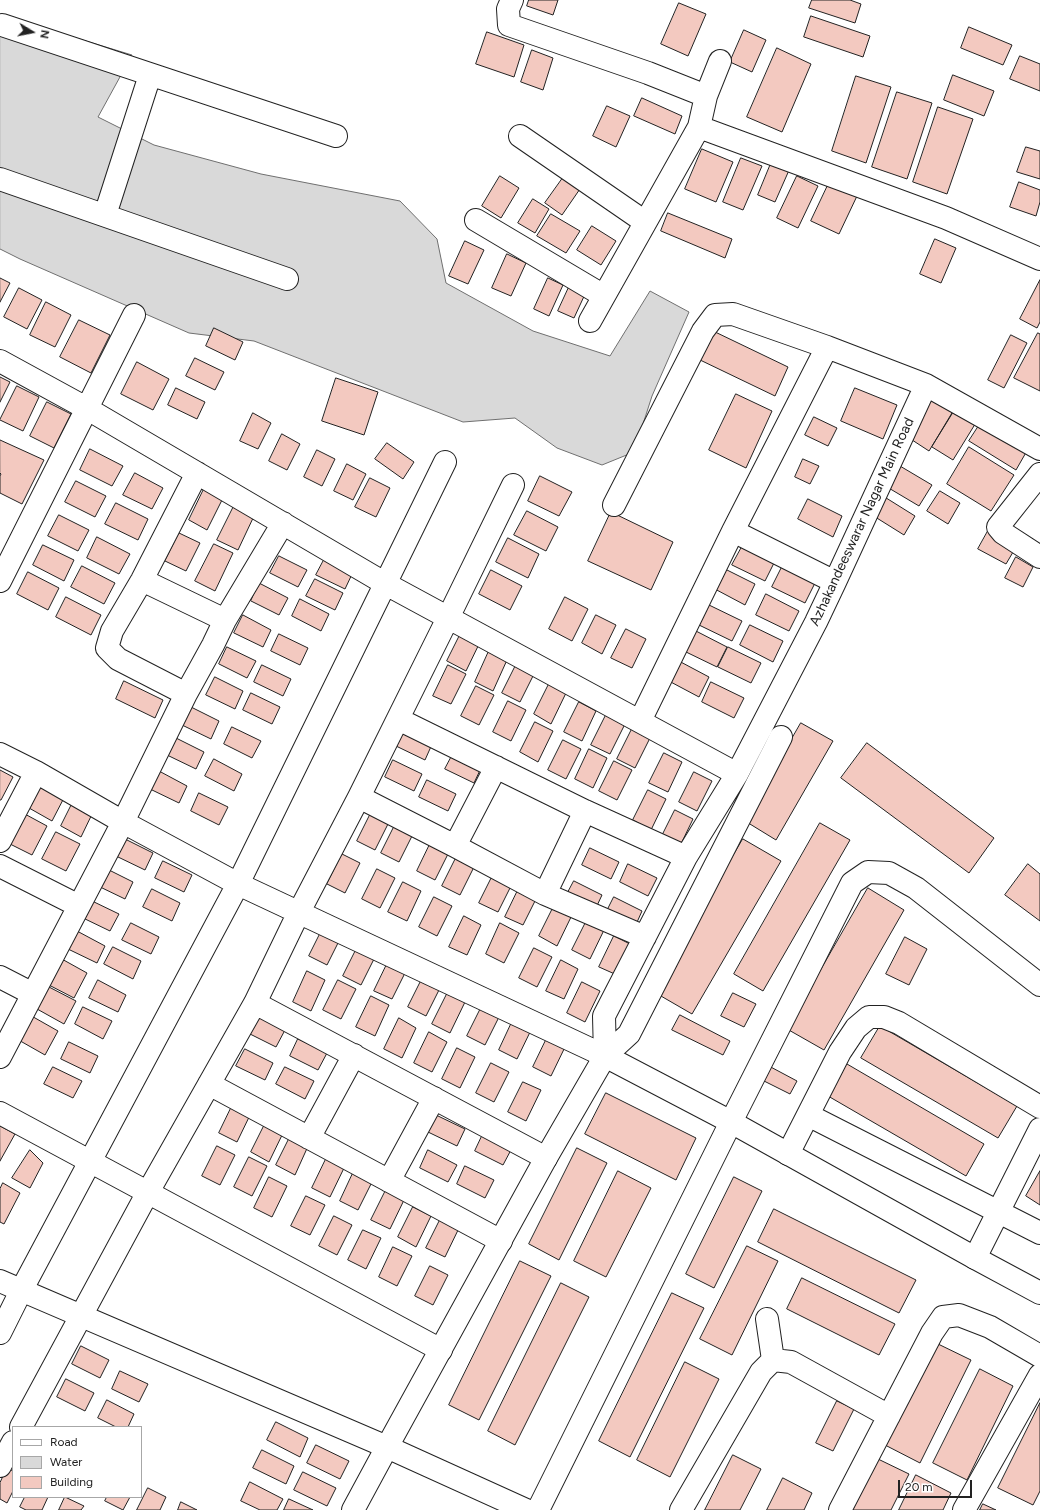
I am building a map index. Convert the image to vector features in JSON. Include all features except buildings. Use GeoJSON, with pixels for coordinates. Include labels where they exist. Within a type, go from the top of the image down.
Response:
{"type":"FeatureCollection","features":[{"type":"Feature","properties":{"kind":"street"},"geometry":{"type":"LineString","coordinates":[[512,0],[508,9],[509,25],[648,73],[706,96]]}},
{"type":"Feature","properties":{"kind":"street"},"geometry":{"type":"LineString","coordinates":[[2,26],[336,136]]}},
{"type":"Feature","properties":{"kind":"street"},"geometry":{"type":"LineString","coordinates":[[590,321],[699,127],[706,96],[720,61]]}},
{"type":"Feature","properties":{"kind":"street"},"geometry":{"type":"LineString","coordinates":[[105,215],[150,75]]}},
{"type":"Feature","properties":{"kind":"street"},"geometry":{"type":"LineString","coordinates":[[699,127],[946,218],[1040,259]]}},
{"type":"Feature","properties":{"kind":"street"},"geometry":{"type":"LineString","coordinates":[[520,136],[645,222]]}},
{"type":"Feature","properties":{"kind":"street"},"geometry":{"type":"LineString","coordinates":[[0,179],[287,279]]}},
{"type":"Feature","properties":{"kind":"street"},"geometry":{"type":"LineString","coordinates":[[476,220],[604,296]]}},
{"type":"Feature","properties":{"kind":"street"},"geometry":{"type":"LineString","coordinates":[[614,505],[703,331],[715,315],[733,314],[827,347],[926,385],[1040,449]]}},
{"type":"Feature","properties":{"kind":"street"},"geometry":{"type":"LineString","coordinates":[[0,581],[134,315]]}},
{"type":"Feature","properties":{"kind":"street"},"geometry":{"type":"LineString","coordinates":[[640,722],[827,347]]}},
{"type":"Feature","properties":{"kind":"street"},"geometry":{"type":"LineString","coordinates":[[0,361],[86,408],[386,584],[737,774]]}},
{"type":"Feature","properties":{"kind":"street","name":"Azhakandeeswarar Nagar Main Road"},"geometry":{"type":"LineString","coordinates":[[605,1056],[604,1016],[686,857],[737,774],[835,582],[926,385]]}},
{"type":"Feature","properties":{"kind":"street"},"geometry":{"type":"LineString","coordinates":[[0,1333],[238,884],[445,462]]}},
{"type":"Feature","properties":{"kind":"street"},"geometry":{"type":"LineString","coordinates":[[186,694],[118,659],[107,648],[112,631],[142,580],[198,473]]}},
{"type":"Feature","properties":{"kind":"street"},"geometry":{"type":"LineString","coordinates":[[1040,474],[998,527],[1003,533],[1040,557]]}},
{"type":"Feature","properties":{"kind":"street"},"geometry":{"type":"LineString","coordinates":[[22,1426],[148,1192],[255,1003],[299,912],[398,719],[513,485]]}},
{"type":"Feature","properties":{"kind":"street"},"geometry":{"type":"LineString","coordinates":[[0,1057],[124,822],[186,694],[225,620],[283,523]]}},
{"type":"Feature","properties":{"kind":"street"},"geometry":{"type":"LineString","coordinates":[[734,531],[835,582]]}},
{"type":"Feature","properties":{"kind":"street"},"geometry":{"type":"LineString","coordinates":[[142,580],[225,620]]}},
{"type":"Feature","properties":{"kind":"street"},"geometry":{"type":"LineString","coordinates":[[398,719],[585,811],[686,857]]}},
{"type":"Feature","properties":{"kind":"street"},"geometry":{"type":"LineString","coordinates":[[353,1510],[546,1158],[605,1056],[629,1034],[782,737]]}},
{"type":"Feature","properties":{"kind":"street"},"geometry":{"type":"LineString","coordinates":[[0,754],[36,772],[238,884],[605,1056],[731,1122],[1040,1293]]}},
{"type":"Feature","properties":{"kind":"street"},"geometry":{"type":"LineString","coordinates":[[455,846],[496,767]]}},
{"type":"Feature","properties":{"kind":"street"},"geometry":{"type":"LineString","coordinates":[[0,841],[36,772]]}},
{"type":"Feature","properties":{"kind":"street"},"geometry":{"type":"LineString","coordinates":[[359,797],[545,894],[645,937]]}},
{"type":"Feature","properties":{"kind":"street"},"geometry":{"type":"LineString","coordinates":[[545,894],[585,811]]}},
{"type":"Feature","properties":{"kind":"street"},"geometry":{"type":"LineString","coordinates":[[0,866],[79,906]]}},
{"type":"Feature","properties":{"kind":"street"},"geometry":{"type":"LineString","coordinates":[[538,1510],[852,883],[868,872],[889,873],[916,888],[1040,985]]}},
{"type":"Feature","properties":{"kind":"street"},"geometry":{"type":"LineString","coordinates":[[0,977],[33,994]]}},
{"type":"Feature","properties":{"kind":"street"},"geometry":{"type":"LineString","coordinates":[[255,1003],[546,1158]]}},
{"type":"Feature","properties":{"kind":"street"},"geometry":{"type":"LineString","coordinates":[[788,1154],[840,1052],[856,1028],[869,1017],[884,1017],[899,1023],[1040,1107]]}},
{"type":"Feature","properties":{"kind":"street"},"geometry":{"type":"LineString","coordinates":[[309,1138],[354,1055]]}},
{"type":"Feature","properties":{"kind":"street"},"geometry":{"type":"LineString","coordinates":[[209,1084],[501,1241]]}},
{"type":"Feature","properties":{"kind":"street"},"geometry":{"type":"LineString","coordinates":[[389,1181],[434,1098]]}},
{"type":"Feature","properties":{"kind":"street"},"geometry":{"type":"LineString","coordinates":[[0,1113],[441,1350]]}},
{"type":"Feature","properties":{"kind":"street"},"geometry":{"type":"LineString","coordinates":[[808,1115],[1040,1233]]}},
{"type":"Feature","properties":{"kind":"street"},"geometry":{"type":"LineString","coordinates":[[975,1258],[1040,1129]]}},
{"type":"Feature","properties":{"kind":"street"},"geometry":{"type":"LineString","coordinates":[[0,1281],[387,1447],[490,1502],[526,1510]]}},
{"type":"Feature","properties":{"kind":"street"},"geometry":{"type":"LineString","coordinates":[[840,1510],[932,1333],[943,1317],[959,1315],[990,1327],[1040,1356]]}},
{"type":"Feature","properties":{"kind":"street"},"geometry":{"type":"LineString","coordinates":[[767,1319],[773,1360]]}},
{"type":"Feature","properties":{"kind":"street"},"geometry":{"type":"LineString","coordinates":[[773,1360],[791,1362],[889,1416]]}},
{"type":"Feature","properties":{"kind":"street"},"geometry":{"type":"LineString","coordinates":[[681,1510],[761,1372],[773,1360]]}},
{"type":"Feature","properties":{"kind":"street"},"geometry":{"type":"LineString","coordinates":[[964,1510],[1040,1375]]}},
{"type":"Feature","properties":{"kind":"street"},"geometry":{"type":"LineString","coordinates":[[0,1466],[12,1444]]}},
{"type":"Feature","properties":{"kind":"water"},"geometry":{"type":"Polygon","coordinates":[[[0,15],[132,55],[98,117],[154,145],[261,174],[400,201],[437,239],[446,283],[533,331],[610,356],[650,291],[689,312],[652,396],[634,452],[602,465],[557,448],[515,418],[463,422],[254,341],[189,333],[0,249],[0,15]]]}}]}
